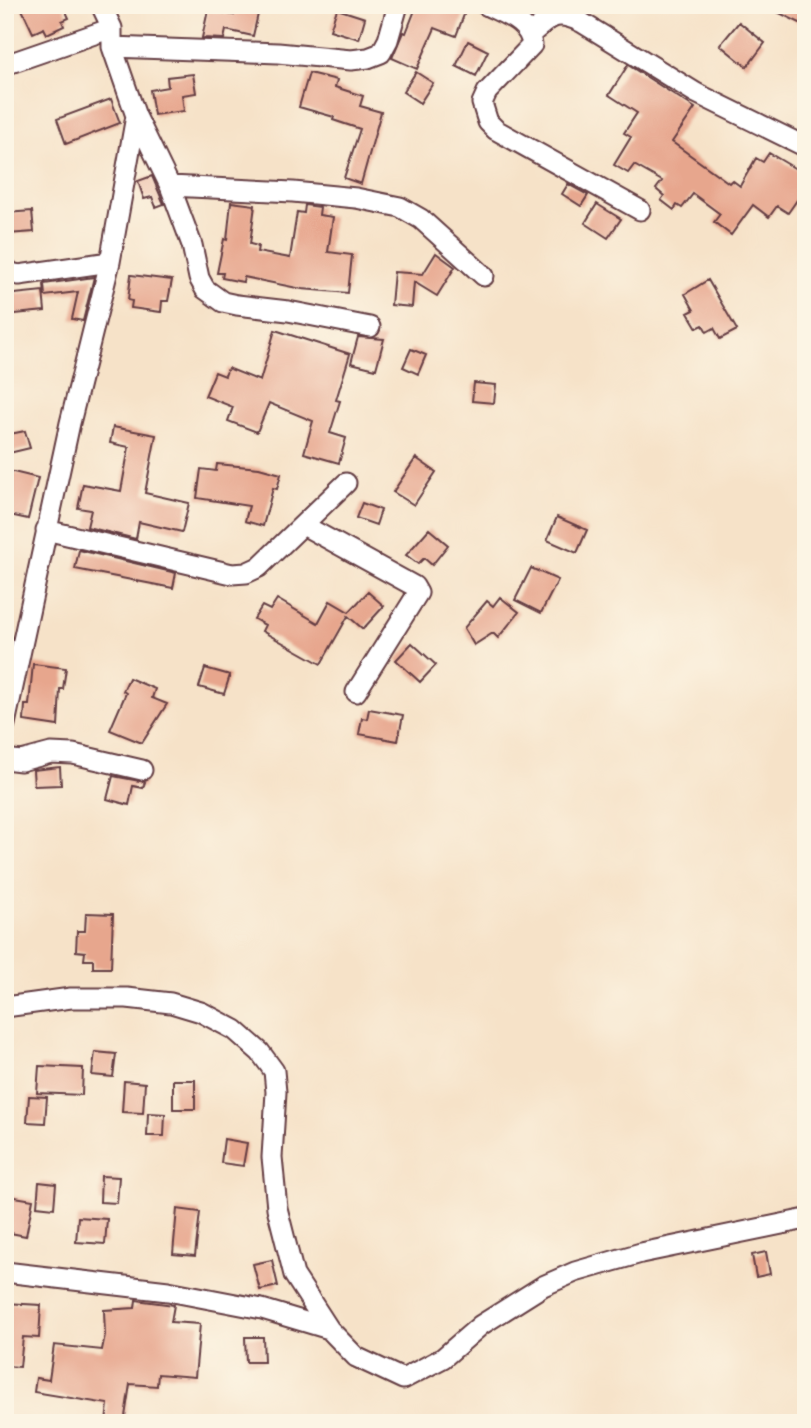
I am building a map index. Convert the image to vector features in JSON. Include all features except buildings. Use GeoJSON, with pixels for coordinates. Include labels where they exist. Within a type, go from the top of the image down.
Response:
{"type":"FeatureCollection","features":[{"type":"Feature","properties":{"kind":"street"},"geometry":{"type":"LineString","coordinates":[[101,5],[136,116],[170,186],[192,245],[199,278],[205,289],[223,302],[370,327]]}},
{"type":"Feature","properties":{"kind":"street"},"geometry":{"type":"LineString","coordinates":[[5,65],[112,37],[351,60],[368,58],[381,53],[398,5]]}},
{"type":"Feature","properties":{"kind":"street"},"geometry":{"type":"LineString","coordinates":[[486,5],[517,21],[531,34],[532,46],[487,92],[482,103],[488,122],[496,130],[640,210]]}},
{"type":"Feature","properties":{"kind":"street"},"geometry":{"type":"LineString","coordinates":[[531,34],[550,17],[565,15],[581,22],[696,93],[806,147]]}},
{"type":"Feature","properties":{"kind":"street"},"geometry":{"type":"LineString","coordinates":[[5,724],[46,530],[110,262],[136,116]]}},
{"type":"Feature","properties":{"kind":"street"},"geometry":{"type":"LineString","coordinates":[[170,186],[293,192],[356,198],[400,207],[421,219],[484,276]]}},
{"type":"Feature","properties":{"kind":"street"},"geometry":{"type":"LineString","coordinates":[[5,267],[11,273],[19,275],[110,262]]}},
{"type":"Feature","properties":{"kind":"street"},"geometry":{"type":"LineString","coordinates":[[46,530],[232,574],[246,573],[259,567],[346,483]]}},
{"type":"Feature","properties":{"kind":"street"},"geometry":{"type":"LineString","coordinates":[[303,525],[414,586],[418,593],[356,692]]}},
{"type":"Feature","properties":{"kind":"street"},"geometry":{"type":"LineString","coordinates":[[5,759],[21,761],[51,753],[73,754],[142,771]]}},
{"type":"Feature","properties":{"kind":"street"},"geometry":{"type":"LineString","coordinates":[[5,1007],[71,998],[127,998],[171,1003],[201,1012],[235,1030],[260,1052],[274,1071],[276,1092],[272,1157],[277,1208],[294,1275],[328,1329],[356,1357],[403,1379],[443,1358],[481,1325],[543,1286],[575,1272],[641,1253],[806,1219]]}},
{"type":"Feature","properties":{"kind":"street"},"geometry":{"type":"LineString","coordinates":[[5,1272],[168,1291],[262,1309],[328,1329]]}}]}
